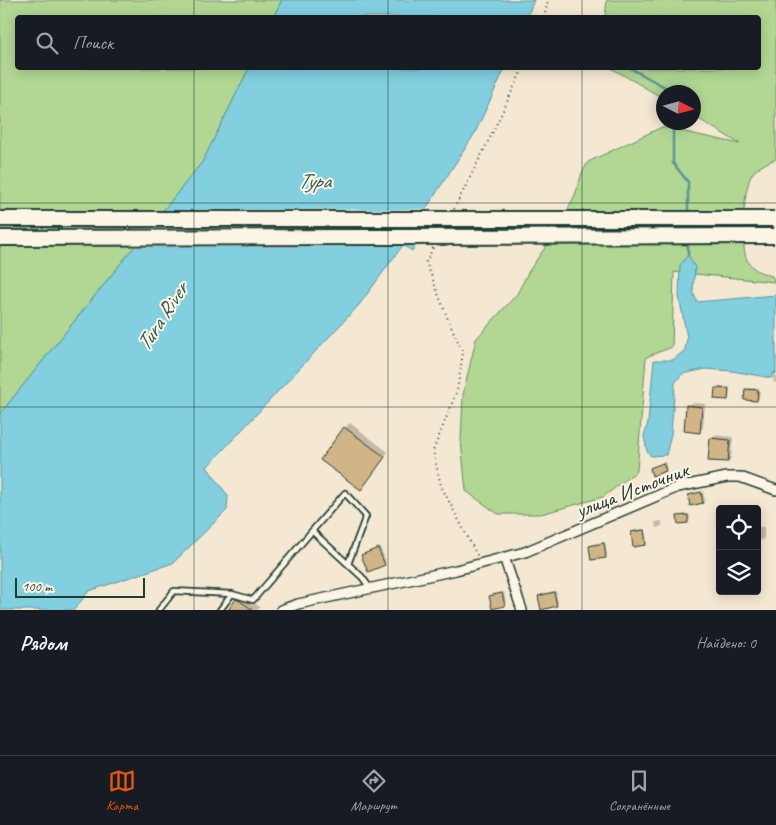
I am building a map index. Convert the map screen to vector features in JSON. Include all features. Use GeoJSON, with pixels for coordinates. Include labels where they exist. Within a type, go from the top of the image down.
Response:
{"type":"FeatureCollection","features":[{"type":"Feature","properties":{"kind":"highway"},"geometry":{"type":"LineString","coordinates":[[0,220],[774,219]]}},
{"type":"Feature","properties":{"kind":"highway"},"geometry":{"type":"LineString","coordinates":[[0,238],[774,236]]}},
{"type":"Feature","properties":{"kind":"street","name":"улица Источник"},"geometry":{"type":"LineString","coordinates":[[281,610],[298,604],[525,552],[678,487],[727,477],[740,478],[776,490]]}},
{"type":"Feature","properties":{"kind":"street"},"geometry":{"type":"LineString","coordinates":[[504,557],[522,610]]}},
{"type":"Feature","properties":{"kind":"lane"},"geometry":{"type":"LineString","coordinates":[[159,610],[174,591],[232,594],[254,600],[345,493],[366,516],[348,564]]}},
{"type":"Feature","properties":{"kind":"lane"},"geometry":{"type":"LineString","coordinates":[[312,531],[362,577],[370,588]]}},
{"type":"Feature","properties":{"kind":"lane"},"geometry":{"type":"LineString","coordinates":[[220,610],[232,594]]}},
{"type":"Feature","properties":{"kind":"path"},"geometry":{"type":"LineString","coordinates":[[545,15],[548,0]]}},
{"type":"Feature","properties":{"kind":"path"},"geometry":{"type":"LineString","coordinates":[[453,210],[522,70]]}},
{"type":"Feature","properties":{"kind":"path"},"geometry":{"type":"LineString","coordinates":[[435,244],[426,262],[463,353],[458,391],[433,451],[441,486],[481,563]]}},
{"type":"Feature","properties":{"kind":"green space"},"geometry":{"type":"Polygon","coordinates":[[[0,0],[282,0],[274,15],[15,15],[15,70],[248,70],[203,161],[0,414],[0,0]]]}},
{"type":"Feature","properties":{"kind":"green space"},"geometry":{"type":"Polygon","coordinates":[[[607,0],[776,0],[776,159],[758,169],[750,179],[745,202],[743,230],[747,260],[758,271],[772,276],[775,282],[674,272],[672,347],[646,357],[637,471],[603,497],[541,514],[498,514],[466,491],[461,441],[463,395],[476,339],[517,294],[529,271],[557,230],[575,195],[582,173],[588,162],[656,130],[676,130],[740,144],[701,120],[701,85],[656,85],[656,94],[614,70],[761,70],[761,15],[605,15],[607,0]]]}},
{"type":"Feature","properties":{"kind":"water"},"geometry":{"type":"Polygon","coordinates":[[[282,0],[534,0],[528,15],[274,15],[282,0]]]}},
{"type":"Feature","properties":{"kind":"water","name":"Тура"},"geometry":{"type":"Polygon","coordinates":[[[248,70],[504,70],[475,133],[413,229],[423,236],[412,251],[403,245],[359,305],[207,467],[228,496],[227,510],[173,563],[89,591],[74,610],[0,610],[0,414],[203,161],[248,70]]]}},
{"type":"Feature","properties":{"kind":"water"},"geometry":{"type":"Polygon","coordinates":[[[688,255],[695,267],[693,292],[697,302],[776,295],[776,373],[773,373],[772,378],[732,371],[706,369],[682,374],[675,383],[671,434],[666,455],[651,456],[647,451],[644,436],[648,422],[654,360],[673,360],[685,350],[687,338],[679,296],[680,265],[688,255]]]}},
{"type":"Feature","properties":{"kind":"pier"},"geometry":{"type":"Polygon","coordinates":[[[429,209],[417,229],[425,237],[418,246],[131,247],[161,210],[429,209]]]}},
{"type":"Feature","properties":{"kind":"building"},"geometry":{"type":"Polygon","coordinates":[[[715,388],[729,389],[728,400],[714,399],[715,388]]]}},
{"type":"Feature","properties":{"kind":"building"},"geometry":{"type":"Polygon","coordinates":[[[745,389],[758,390],[757,401],[744,400],[745,389]]]}},
{"type":"Feature","properties":{"kind":"building"},"geometry":{"type":"Polygon","coordinates":[[[686,405],[702,407],[700,433],[684,431],[686,405]]]}},
{"type":"Feature","properties":{"kind":"building"},"geometry":{"type":"Polygon","coordinates":[[[344,427],[385,457],[361,490],[320,460],[344,427]]]}},
{"type":"Feature","properties":{"kind":"building"},"geometry":{"type":"Polygon","coordinates":[[[710,438],[730,440],[728,462],[708,461],[710,438]]]}},
{"type":"Feature","properties":{"kind":"building"},"geometry":{"type":"Polygon","coordinates":[[[663,463],[666,471],[652,476],[650,468],[663,463]]]}},
{"type":"Feature","properties":{"kind":"building"},"geometry":{"type":"Polygon","coordinates":[[[701,492],[703,503],[690,506],[688,495],[701,492]]]}},
{"type":"Feature","properties":{"kind":"building"},"geometry":{"type":"Polygon","coordinates":[[[688,515],[688,523],[678,524],[677,516],[688,515]]]}},
{"type":"Feature","properties":{"kind":"building"},"geometry":{"type":"Polygon","coordinates":[[[644,530],[646,545],[633,547],[631,532],[644,530]]]}},
{"type":"Feature","properties":{"kind":"building"},"geometry":{"type":"Polygon","coordinates":[[[604,543],[606,558],[591,560],[589,546],[604,543]]]}},
{"type":"Feature","properties":{"kind":"building"},"geometry":{"type":"Polygon","coordinates":[[[378,548],[385,565],[368,572],[361,555],[378,548]]]}},
{"type":"Feature","properties":{"kind":"building"},"geometry":{"type":"Polygon","coordinates":[[[554,592],[557,606],[541,610],[538,596],[554,592]]]}},
{"type":"Feature","properties":{"kind":"building"},"geometry":{"type":"Polygon","coordinates":[[[502,593],[505,606],[492,609],[489,596],[502,593]]]}},
{"type":"Feature","properties":{"kind":"building"},"geometry":{"type":"Polygon","coordinates":[[[236,599],[240,601],[253,610],[228,610],[236,599]]]}},
{"type":"Feature","properties":{"kind":"waterway"},"geometry":{"type":"LineString","coordinates":[[634,70],[661,85]]}},
{"type":"Feature","properties":{"kind":"waterway"},"geometry":{"type":"LineString","coordinates":[[673,130],[673,163],[688,182],[688,213]]}},
{"type":"Feature","properties":{"kind":"waterway"},"geometry":{"type":"LineString","coordinates":[[688,241],[688,255]]}},
{"type":"Feature","properties":{"kind":"water label","name":"Tura River"},"geometry":{"type":"Point","coordinates":[162,317]}}]}
